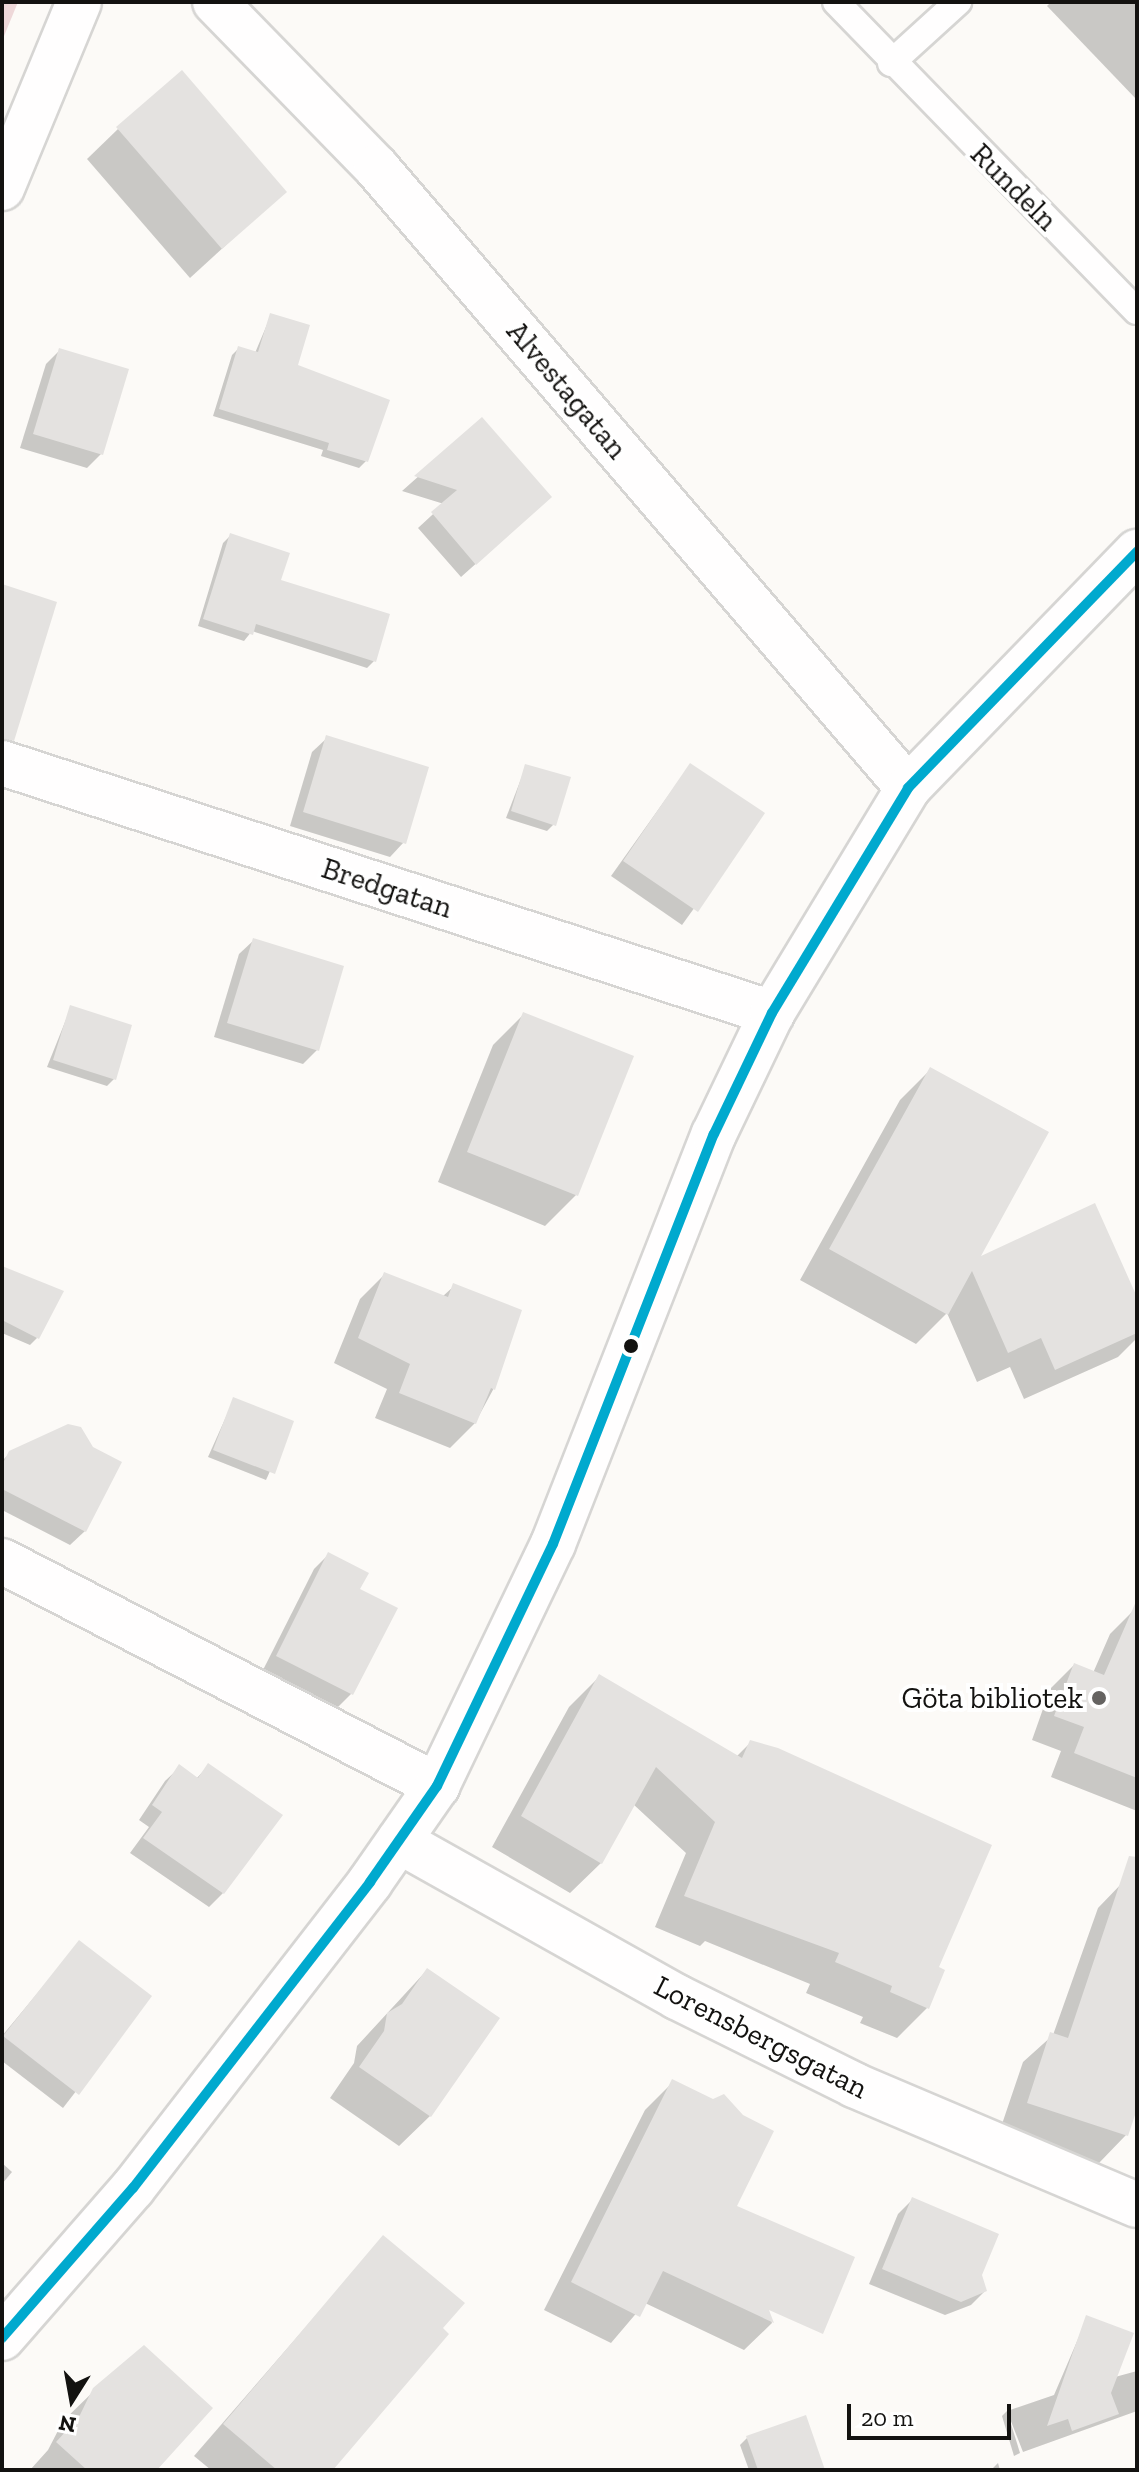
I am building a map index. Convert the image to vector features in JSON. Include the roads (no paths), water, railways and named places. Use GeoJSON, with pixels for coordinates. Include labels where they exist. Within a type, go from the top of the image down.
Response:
{"type":"FeatureCollection","features":[{"type":"Feature","properties":{"kind":"street"},"geometry":{"type":"LineString","coordinates":[[2,188],[79,2]]}},
{"type":"Feature","properties":{"kind":"street","name":"Alvestagatan"},"geometry":{"type":"LineString","coordinates":[[215,2],[376,167],[908,788]]}},
{"type":"Feature","properties":{"kind":"street"},"geometry":{"type":"LineString","coordinates":[[2,2338],[133,2188],[399,1841],[437,1786],[553,1544],[714,1134],[772,1013],[908,788],[1132,555]]}},
{"type":"Feature","properties":{"kind":"street","name":"Bredgatan"},"geometry":{"type":"LineString","coordinates":[[2,763],[772,1013]]}},
{"type":"Feature","properties":{"kind":"street"},"geometry":{"type":"LineString","coordinates":[[2,1561],[437,1786]]}},
{"type":"Feature","properties":{"kind":"street","name":"Lorensbergsgatan"},"geometry":{"type":"LineString","coordinates":[[399,1841],[677,1997],[854,2085],[1137,2205]]}},
{"type":"Feature","properties":{"kind":"lane","name":"Rundeln"},"geometry":{"type":"LineString","coordinates":[[836,2],[891,63],[1137,311]]}},
{"type":"Feature","properties":{"kind":"lane"},"geometry":{"type":"LineString","coordinates":[[891,63],[958,2]]}},
{"type":"Feature","properties":{"kind":"place","name":"Göta bibliotek"},"geometry":{"type":"Point","coordinates":[1099,1698]}}]}
